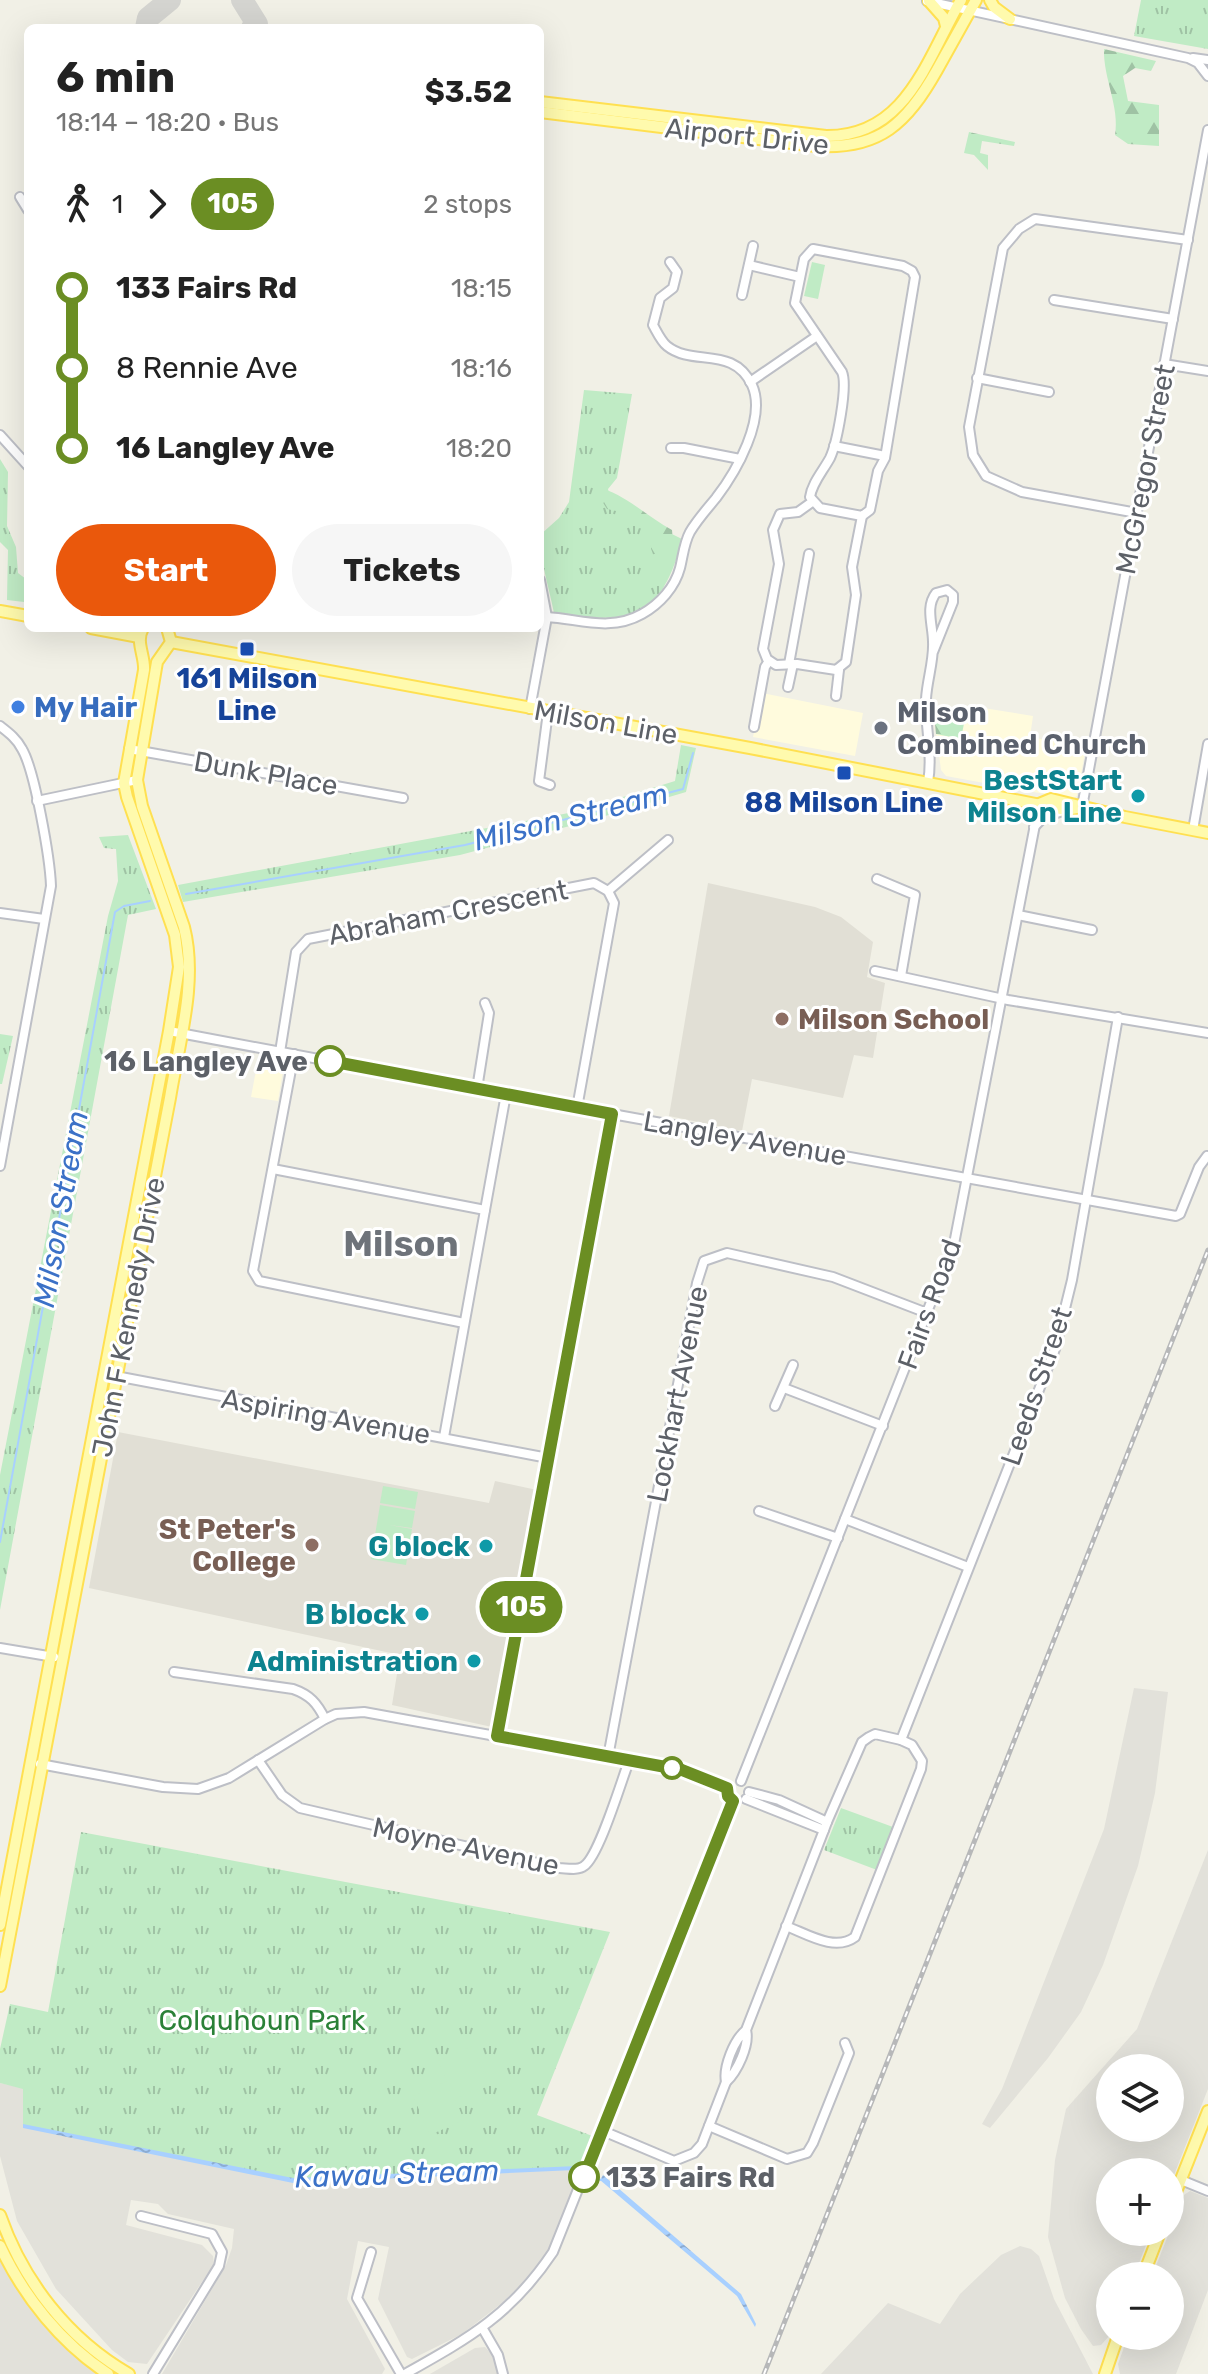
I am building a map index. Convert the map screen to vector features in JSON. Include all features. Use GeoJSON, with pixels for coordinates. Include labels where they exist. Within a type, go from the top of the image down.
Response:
{"type":"FeatureCollection","features":[{"type":"Feature","properties":{"kind":"main road"},"geometry":{"type":"LineString","coordinates":[[927,0],[944,18],[946,26]]}},
{"type":"Feature","properties":{"kind":"main road","name":"Airport Drive"},"geometry":{"type":"LineString","coordinates":[[544,112],[816,146],[852,146],[885,133],[912,110],[976,0]]}},
{"type":"Feature","properties":{"kind":"main road"},"geometry":{"type":"LineString","coordinates":[[990,0],[1010,19]]}},
{"type":"Feature","properties":{"kind":"main road","name":"Airport Drive"},"geometry":{"type":"LineString","coordinates":[[544,102],[826,136],[849,135],[882,122],[899,107],[959,4]]}},
{"type":"Feature","properties":{"kind":"main road"},"geometry":{"type":"LineString","coordinates":[[0,611],[24,615]]}},
{"type":"Feature","properties":{"kind":"main road"},"geometry":{"type":"LineString","coordinates":[[141,632],[143,651],[154,656],[163,654]]}},
{"type":"Feature","properties":{"kind":"main road"},"geometry":{"type":"LineString","coordinates":[[168,632],[171,642]]}},
{"type":"Feature","properties":{"kind":"main road","name":"Milson Line"},"geometry":{"type":"LineString","coordinates":[[171,642],[1066,810],[1082,807]]}},
{"type":"Feature","properties":{"kind":"main road","name":"John F Kennedy Drive"},"geometry":{"type":"LineString","coordinates":[[110,1376],[149,1204],[175,1032],[179,967],[177,943],[124,783],[157,662],[171,642]]}},
{"type":"Feature","properties":{"kind":"main road","name":"John F Kennedy Drive"},"geometry":{"type":"LineString","coordinates":[[0,1986],[110,1376],[137,1201],[190,977],[189,946],[142,806],[137,780],[135,750],[144,670],[143,651]]}},
{"type":"Feature","properties":{"kind":"main road","name":"Milson Line"},"geometry":{"type":"LineString","coordinates":[[1039,804],[1051,799],[1202,832]]}},
{"type":"Feature","properties":{"kind":"main road"},"geometry":{"type":"LineString","coordinates":[[137,1201],[149,1204]]}},
{"type":"Feature","properties":{"kind":"main road","name":"John F Kennedy Drive"},"geometry":{"type":"LineString","coordinates":[[0,1925],[38,1763]]}},
{"type":"Feature","properties":{"kind":"main road"},"geometry":{"type":"LineString","coordinates":[[1184,2172],[1208,2111]]}},
{"type":"Feature","properties":{"kind":"main road"},"geometry":{"type":"LineString","coordinates":[[0,2215],[6,2249],[19,2283],[69,2343],[108,2374]]}},
{"type":"Feature","properties":{"kind":"main road"},"geometry":{"type":"LineString","coordinates":[[6,2249],[53,2309],[94,2349],[129,2374]]}},
{"type":"Feature","properties":{"kind":"main road"},"geometry":{"type":"LineString","coordinates":[[1107,2373],[1114,2350]]}},
{"type":"Feature","properties":{"kind":"street"},"geometry":{"type":"LineString","coordinates":[[927,0],[959,4],[970,12],[1208,60]]}},
{"type":"Feature","properties":{"kind":"street"},"geometry":{"type":"LineString","coordinates":[[1188,58],[1198,63],[1208,76]]}},
{"type":"Feature","properties":{"kind":"street","name":"McGregor Street"},"geometry":{"type":"LineString","coordinates":[[1082,807],[1208,130]]}},
{"type":"Feature","properties":{"kind":"street"},"geometry":{"type":"LineString","coordinates":[[20,197],[24,204]]}},
{"type":"Feature","properties":{"kind":"street"},"geometry":{"type":"LineString","coordinates":[[1137,513],[1022,492],[986,476],[973,455],[969,427],[977,378],[1003,248],[1019,229],[1035,219],[1188,240]]}},
{"type":"Feature","properties":{"kind":"street"},"geometry":{"type":"LineString","coordinates":[[742,295],[753,246]]}},
{"type":"Feature","properties":{"kind":"street"},"geometry":{"type":"LineString","coordinates":[[836,696],[839,670],[846,662],[854,618],[856,589],[852,567],[862,516],[870,510],[878,471],[885,456],[915,281],[914,274],[903,266],[816,249],[805,257],[795,303],[844,378],[834,446],[810,492],[812,502],[824,509],[862,516]]}},
{"type":"Feature","properties":{"kind":"street"},"geometry":{"type":"LineString","coordinates":[[547,617],[611,624],[640,615],[659,602],[678,575],[691,530],[740,459],[755,417],[756,400],[750,382],[740,369],[729,362],[677,351],[665,344],[653,325],[660,298],[673,288],[677,272],[670,262]]}},
{"type":"Feature","properties":{"kind":"street"},"geometry":{"type":"LineString","coordinates":[[749,265],[800,277]]}},
{"type":"Feature","properties":{"kind":"street"},"geometry":{"type":"LineString","coordinates":[[1054,300],[1173,319]]}},
{"type":"Feature","properties":{"kind":"street"},"geometry":{"type":"LineString","coordinates":[[750,382],[817,336]]}},
{"type":"Feature","properties":{"kind":"street"},"geometry":{"type":"LineString","coordinates":[[1164,364],[1208,371]]}},
{"type":"Feature","properties":{"kind":"street"},"geometry":{"type":"LineString","coordinates":[[977,378],[1049,392]]}},
{"type":"Feature","properties":{"kind":"street"},"geometry":{"type":"LineString","coordinates":[[0,435],[24,462]]}},
{"type":"Feature","properties":{"kind":"street"},"geometry":{"type":"LineString","coordinates":[[834,446],[885,456]]}},
{"type":"Feature","properties":{"kind":"street"},"geometry":{"type":"LineString","coordinates":[[671,448],[740,459]]}},
{"type":"Feature","properties":{"kind":"street"},"geometry":{"type":"LineString","coordinates":[[812,502],[798,512],[780,514],[773,525],[779,564],[763,649],[769,661],[776,665],[839,670]]}},
{"type":"Feature","properties":{"kind":"street"},"geometry":{"type":"LineString","coordinates":[[788,687],[809,554]]}},
{"type":"Feature","properties":{"kind":"street"},"geometry":{"type":"LineString","coordinates":[[928,782],[926,697],[933,652],[930,603],[936,593],[947,590],[953,595],[953,602],[933,652]]}},
{"type":"Feature","properties":{"kind":"street"},"geometry":{"type":"LineString","coordinates":[[530,709],[547,617],[544,601]]}},
{"type":"Feature","properties":{"kind":"street"},"geometry":{"type":"LineString","coordinates":[[754,727],[765,667],[769,661]]}},
{"type":"Feature","properties":{"kind":"street"},"geometry":{"type":"LineString","coordinates":[[548,712],[539,781],[550,785]]}},
{"type":"Feature","properties":{"kind":"street"},"geometry":{"type":"LineString","coordinates":[[0,726],[22,748],[37,801],[50,864],[51,886],[0,1166]]}},
{"type":"Feature","properties":{"kind":"street"},"geometry":{"type":"LineString","coordinates":[[1202,832],[1208,744]]}},
{"type":"Feature","properties":{"kind":"street","name":"Dunk Place"},"geometry":{"type":"LineString","coordinates":[[135,750],[403,798]]}},
{"type":"Feature","properties":{"kind":"street"},"geometry":{"type":"LineString","coordinates":[[37,801],[137,780]]}},
{"type":"Feature","properties":{"kind":"street","name":"Fairs Road"},"geometry":{"type":"LineString","coordinates":[[741,1781],[954,1244],[1039,804]]}},
{"type":"Feature","properties":{"kind":"street"},"geometry":{"type":"LineString","coordinates":[[1034,827],[1044,817],[1066,810]]}},
{"type":"Feature","properties":{"kind":"street","name":"Abraham Crescent"},"geometry":{"type":"LineString","coordinates":[[608,891],[668,840]]}},
{"type":"Feature","properties":{"kind":"street"},"geometry":{"type":"LineString","coordinates":[[877,879],[915,895],[901,976]]}},
{"type":"Feature","properties":{"kind":"street","name":"Abraham Crescent"},"geometry":{"type":"LineString","coordinates":[[280,1052],[296,952],[308,939],[594,883],[608,891],[614,903],[577,1108]]}},
{"type":"Feature","properties":{"kind":"street"},"geometry":{"type":"LineString","coordinates":[[0,913],[44,919]]}},
{"type":"Feature","properties":{"kind":"street"},"geometry":{"type":"LineString","coordinates":[[1018,915],[1092,930]]}},
{"type":"Feature","properties":{"kind":"street"},"geometry":{"type":"LineString","coordinates":[[875,971],[1001,999],[1208,1033]]}},
{"type":"Feature","properties":{"kind":"street"},"geometry":{"type":"LineString","coordinates":[[477,1089],[489,1013],[485,1003]]}},
{"type":"Feature","properties":{"kind":"street","name":"Leeds Street"},"geometry":{"type":"LineString","coordinates":[[901,1740],[1055,1349],[1072,1280],[1118,1017]]}},
{"type":"Feature","properties":{"kind":"street","name":"Langley Avenue"},"geometry":{"type":"LineString","coordinates":[[175,1032],[1176,1216],[1180,1214],[1199,1167],[1207,1156]]}},
{"type":"Feature","properties":{"kind":"street"},"geometry":{"type":"LineString","coordinates":[[294,1054],[253,1271],[259,1281],[464,1323]]}},
{"type":"Feature","properties":{"kind":"street"},"geometry":{"type":"LineString","coordinates":[[444,1437],[506,1094]]}},
{"type":"Feature","properties":{"kind":"street"},"geometry":{"type":"LineString","coordinates":[[497,1736],[612,1114]]}},
{"type":"Feature","properties":{"kind":"street"},"geometry":{"type":"LineString","coordinates":[[273,1169],[485,1210]]}},
{"type":"Feature","properties":{"kind":"street","name":"Lockhart Avenue"},"geometry":{"type":"LineString","coordinates":[[608,1757],[697,1283],[704,1261],[727,1253],[833,1277],[927,1313]]}},
{"type":"Feature","properties":{"kind":"street"},"geometry":{"type":"LineString","coordinates":[[775,1406],[793,1365]]}},
{"type":"Feature","properties":{"kind":"street","name":"Aspiring Avenue"},"geometry":{"type":"LineString","coordinates":[[110,1376],[548,1458]]}},
{"type":"Feature","properties":{"kind":"street"},"geometry":{"type":"LineString","coordinates":[[784,1388],[883,1426]]}},
{"type":"Feature","properties":{"kind":"street"},"geometry":{"type":"LineString","coordinates":[[759,1511],[838,1538]]}},
{"type":"Feature","properties":{"kind":"street"},"geometry":{"type":"LineString","coordinates":[[845,1519],[968,1567]]}},
{"type":"Feature","properties":{"kind":"street"},"geometry":{"type":"LineString","coordinates":[[0,1648],[57,1658]]}},
{"type":"Feature","properties":{"kind":"street"},"geometry":{"type":"LineString","coordinates":[[174,1672],[293,1689],[308,1694],[325,1719]]}},
{"type":"Feature","properties":{"kind":"street"},"geometry":{"type":"LineString","coordinates":[[38,1763],[186,1790],[210,1787],[325,1719],[336,1714],[364,1712],[682,1770],[727,1788]]}},
{"type":"Feature","properties":{"kind":"street"},"geometry":{"type":"LineString","coordinates":[[603,2131],[674,2161],[694,2153],[702,2144],[726,2082],[733,2075],[748,2037],[746,2030],[786,1926],[825,1826],[862,1742],[875,1734],[912,1745],[922,1761],[921,1769],[855,1937],[843,1943],[832,1943],[786,1926]]}},
{"type":"Feature","properties":{"kind":"street","name":"Moyne Avenue"},"geometry":{"type":"LineString","coordinates":[[258,1760],[282,1795],[300,1808],[559,1868],[585,1866],[596,1850],[629,1761]]}},
{"type":"Feature","properties":{"kind":"street"},"geometry":{"type":"LineString","coordinates":[[727,1788],[734,1781],[741,1781],[746,1784],[747,1796]]}},
{"type":"Feature","properties":{"kind":"street"},"geometry":{"type":"LineString","coordinates":[[727,1788],[728,1796],[733,1801],[739,1802],[747,1796],[779,1800],[825,1826]]}},
{"type":"Feature","properties":{"kind":"street"},"geometry":{"type":"LineString","coordinates":[[371,2252],[357,2298],[403,2374],[483,2329],[524,2293],[553,2252],[733,1801]]}},
{"type":"Feature","properties":{"kind":"street"},"geometry":{"type":"LineString","coordinates":[[709,2126],[787,2159],[807,2153],[849,2053],[845,2043]]}},
{"type":"Feature","properties":{"kind":"street"},"geometry":{"type":"LineString","coordinates":[[1184,2181],[1208,2191]]}},
{"type":"Feature","properties":{"kind":"street"},"geometry":{"type":"LineString","coordinates":[[141,2216],[212,2234],[222,2252],[219,2266],[153,2374]]}},
{"type":"Feature","properties":{"kind":"street"},"geometry":{"type":"LineString","coordinates":[[483,2329],[498,2355],[503,2374]]}},
{"type":"Feature","properties":{"kind":"shaded area"},"geometry":{"type":"Polygon","coordinates":[[[762,693],[863,713],[855,756],[753,737],[762,693]]]}},
{"type":"Feature","properties":{"kind":"shaded area"},"geometry":{"type":"Polygon","coordinates":[[[971,706],[1033,716],[1030,737],[1086,747],[1077,796],[1072,799],[946,776],[941,770],[934,717],[968,720],[971,706]]]}},
{"type":"Feature","properties":{"kind":"shaded area","name":"Milson School"},"geometry":{"type":"Polygon","coordinates":[[[708,883],[815,907],[841,917],[873,942],[867,977],[885,983],[873,1058],[854,1055],[843,1098],[752,1079],[742,1131],[669,1116],[708,883]]]}},
{"type":"Feature","properties":{"kind":"shaded area"},"geometry":{"type":"Polygon","coordinates":[[[258,1060],[273,1063],[283,1071],[278,1101],[251,1097],[258,1060]]]}},
{"type":"Feature","properties":{"kind":"shaded area","name":"St Peter's College"},"geometry":{"type":"Polygon","coordinates":[[[118,1432],[489,1503],[495,1481],[537,1490],[492,1727],[392,1705],[400,1655],[89,1588],[118,1432]]]}},
{"type":"Feature","properties":{"kind":"shaded area"},"geometry":{"type":"Polygon","coordinates":[[[1134,1688],[1168,1692],[1155,1793],[1138,1866],[1103,1965],[1081,2012],[1048,2058],[990,2128],[982,2124],[1002,2089],[1104,1829],[1134,1688]]]}},
{"type":"Feature","properties":{"kind":"shaded area"},"geometry":{"type":"Polygon","coordinates":[[[1208,1850],[1208,2089],[1181,2158],[1096,2158],[1096,2246],[1146,2246],[1139,2262],[1096,2262],[1096,2346],[1093,2346],[1065,2298],[1048,2237],[1055,2160],[1066,2109],[1096,2075],[1096,2142],[1184,2142],[1184,2054],[1115,2054],[1137,2029],[1208,1850]]]}},
{"type":"Feature","properties":{"kind":"shaded area"},"geometry":{"type":"Polygon","coordinates":[[[0,2083],[23,2088],[23,2126],[583,2167],[548,2251],[526,2280],[462,2334],[412,2359],[407,2357],[378,2299],[389,2247],[358,2241],[347,2299],[385,2369],[382,2374],[162,2374],[226,2265],[234,2229],[168,2214],[158,2204],[131,2200],[126,2225],[202,2245],[213,2256],[214,2264],[147,2364],[128,2362],[112,2350],[56,2289],[17,2221],[0,2156],[0,2083]]]}},
{"type":"Feature","properties":{"kind":"shaded area"},"geometry":{"type":"Polygon","coordinates":[[[1190,2191],[1208,2198],[1208,2290],[1176,2374],[1120,2374],[1118,2364],[1123,2350],[1184,2350],[1184,2262],[1158,2262],[1164,2246],[1184,2246],[1184,2195],[1190,2191]]]}},
{"type":"Feature","properties":{"kind":"shaded area"},"geometry":{"type":"Polygon","coordinates":[[[1020,2246],[1031,2249],[1039,2256],[1054,2299],[1093,2374],[821,2374],[888,2303],[940,2324],[960,2294],[1001,2255],[1020,2246]]]}},
{"type":"Feature","properties":{"kind":"shaded area"},"geometry":{"type":"Polygon","coordinates":[[[0,2257],[9,2276],[53,2336],[96,2374],[0,2374],[0,2257]]]}},
{"type":"Feature","properties":{"kind":"shaded area"},"geometry":{"type":"Polygon","coordinates":[[[485,2347],[495,2358],[498,2374],[430,2374],[475,2348],[485,2347]]]}},
{"type":"Feature","properties":{"kind":"green space"},"geometry":{"type":"Polygon","coordinates":[[[1141,0],[1208,0],[1208,49],[1134,36],[1141,0]]]}},
{"type":"Feature","properties":{"kind":"green space"},"geometry":{"type":"Polygon","coordinates":[[[1104,49],[1156,61],[1151,71],[1135,68],[1123,76],[1128,101],[1159,105],[1159,146],[1128,144],[1115,135],[1115,114],[1104,49]]]}},
{"type":"Feature","properties":{"kind":"green space"},"geometry":{"type":"Polygon","coordinates":[[[969,132],[1015,142],[1014,146],[982,141],[980,153],[988,155],[988,170],[974,155],[964,153],[969,132]]]}},
{"type":"Feature","properties":{"kind":"green space"},"geometry":{"type":"Polygon","coordinates":[[[812,262],[825,265],[818,299],[804,296],[812,262]]]}},
{"type":"Feature","properties":{"kind":"green space"},"geometry":{"type":"Polygon","coordinates":[[[584,390],[632,394],[617,478],[608,489],[611,504],[682,539],[664,586],[639,611],[603,618],[554,613],[544,568],[544,531],[559,518],[569,502],[584,390]]]}},
{"type":"Feature","properties":{"kind":"green space"},"geometry":{"type":"Polygon","coordinates":[[[0,459],[8,472],[7,526],[16,547],[18,573],[24,578],[24,602],[7,600],[8,550],[0,542],[0,459]]]}},
{"type":"Feature","properties":{"kind":"green space"},"geometry":{"type":"Polygon","coordinates":[[[604,489],[672,530],[673,542],[664,561],[652,551],[647,529],[637,528],[625,513],[607,509],[602,501],[604,489]]]}},
{"type":"Feature","properties":{"kind":"green space"},"geometry":{"type":"Polygon","coordinates":[[[934,714],[965,718],[961,739],[936,734],[934,714]]]}},
{"type":"Feature","properties":{"kind":"green space"},"geometry":{"type":"Polygon","coordinates":[[[681,745],[696,748],[686,792],[460,855],[183,902],[178,885],[574,812],[675,781],[681,745]]]}},
{"type":"Feature","properties":{"kind":"green space"},"geometry":{"type":"Polygon","coordinates":[[[128,835],[156,909],[128,915],[0,1610],[0,1475],[108,916],[118,881],[116,849],[104,848],[99,837],[128,835]]]}},
{"type":"Feature","properties":{"kind":"green space"},"geometry":{"type":"Polygon","coordinates":[[[0,1034],[13,1036],[2,1084],[0,1084],[0,1034]]]}},
{"type":"Feature","properties":{"kind":"green space"},"geometry":{"type":"Polygon","coordinates":[[[383,1486],[418,1492],[415,1509],[380,1503],[383,1486]]]}},
{"type":"Feature","properties":{"kind":"green space"},"geometry":{"type":"Polygon","coordinates":[[[380,1505],[415,1511],[412,1528],[389,1525],[412,1529],[406,1565],[371,1559],[380,1505]]]}},
{"type":"Feature","properties":{"kind":"green space"},"geometry":{"type":"Polygon","coordinates":[[[841,1808],[893,1827],[877,1870],[824,1850],[841,1808]]]}},
{"type":"Feature","properties":{"kind":"green space","name":"Colquhoun Park"},"geometry":{"type":"Polygon","coordinates":[[[81,1832],[610,1932],[537,2115],[595,2137],[583,2167],[293,2180],[23,2126],[23,2089],[0,2083],[0,2049],[10,2004],[48,2012],[81,1832]]]}},
{"type":"Feature","properties":{"kind":"green space"},"geometry":{"type":"Polygon","coordinates":[[[472,2046],[489,2084],[455,2099],[464,2120],[430,2135],[413,2096],[447,2081],[438,2061],[472,2046]]]}},
{"type":"Feature","properties":{"kind":"water"},"geometry":{"type":"Polygon","coordinates":[[[23,2124],[293,2178],[577,2166],[575,2170],[293,2183],[23,2128],[23,2124]]]}},
{"type":"Feature","properties":{"kind":"water"},"geometry":{"type":"Polygon","coordinates":[[[603,2175],[741,2294],[755,2327],[737,2296],[600,2180],[603,2175]]]}},
{"type":"Feature","properties":{"kind":"waterway","name":"Milson Stream"},"geometry":{"type":"LineString","coordinates":[[186,894],[465,845],[683,789],[693,753]]}},
{"type":"Feature","properties":{"kind":"waterway","name":"Milson Stream"},"geometry":{"type":"LineString","coordinates":[[0,1542],[115,912],[124,906],[150,901]]}},
{"type":"Feature","properties":{"kind":"waterway","name":"Kawau Stream"},"geometry":{"type":"LineString","coordinates":[[595,2178],[601,2180]]}},
{"type":"Feature","properties":{"kind":"taxiway"},"geometry":{"type":"LineString","coordinates":[[147,24],[148,18],[170,0]]}},
{"type":"Feature","properties":{"kind":"taxiway"},"geometry":{"type":"LineString","coordinates":[[242,0],[257,24]]}},
{"type":"Feature","properties":{"kind":"railway"},"geometry":{"type":"LineString","coordinates":[[764,2374],[1208,1250]]}},
{"type":"Feature","properties":{"kind":"bus line","name":"105"},"geometry":{"type":"LineString","coordinates":[[330,1061],[612,1114],[497,1736],[682,1770],[727,1788],[728,1796],[733,1801],[584,2177]]}},
{"type":"Feature","properties":{"kind":"place","name":"161 Milson Line"},"geometry":{"type":"Point","coordinates":[247,649]}},
{"type":"Feature","properties":{"kind":"place","name":"My Hair"},"geometry":{"type":"Point","coordinates":[18,707]}},
{"type":"Feature","properties":{"kind":"place","name":"Milson Combined Church"},"geometry":{"type":"Point","coordinates":[881,728]}},
{"type":"Feature","properties":{"kind":"place","name":"88 Milson Line"},"geometry":{"type":"Point","coordinates":[844,773]}},
{"type":"Feature","properties":{"kind":"place","name":"BestStart Milson Line"},"geometry":{"type":"Point","coordinates":[1138,796]}},
{"type":"Feature","properties":{"kind":"place","name":"Milson School"},"geometry":{"type":"Point","coordinates":[782,1019]}},
{"type":"Feature","properties":{"kind":"place","name":"16 Langley Ave"},"geometry":{"type":"Point","coordinates":[330,1061]}},
{"type":"Feature","properties":{"kind":"place","name":"St Peter's College"},"geometry":{"type":"Point","coordinates":[312,1545]}},
{"type":"Feature","properties":{"kind":"place","name":"G block"},"geometry":{"type":"Point","coordinates":[486,1546]}},
{"type":"Feature","properties":{"kind":"place","name":"B block"},"geometry":{"type":"Point","coordinates":[422,1614]}},
{"type":"Feature","properties":{"kind":"place","name":"Administration"},"geometry":{"type":"Point","coordinates":[474,1661]}},
{"type":"Feature","properties":{"kind":"place","name":"133 Fairs Rd"},"geometry":{"type":"Point","coordinates":[584,2177]}},
{"type":"Feature","properties":{"kind":"district","name":"Milson"},"geometry":{"type":"Point","coordinates":[401,1243]}}]}
